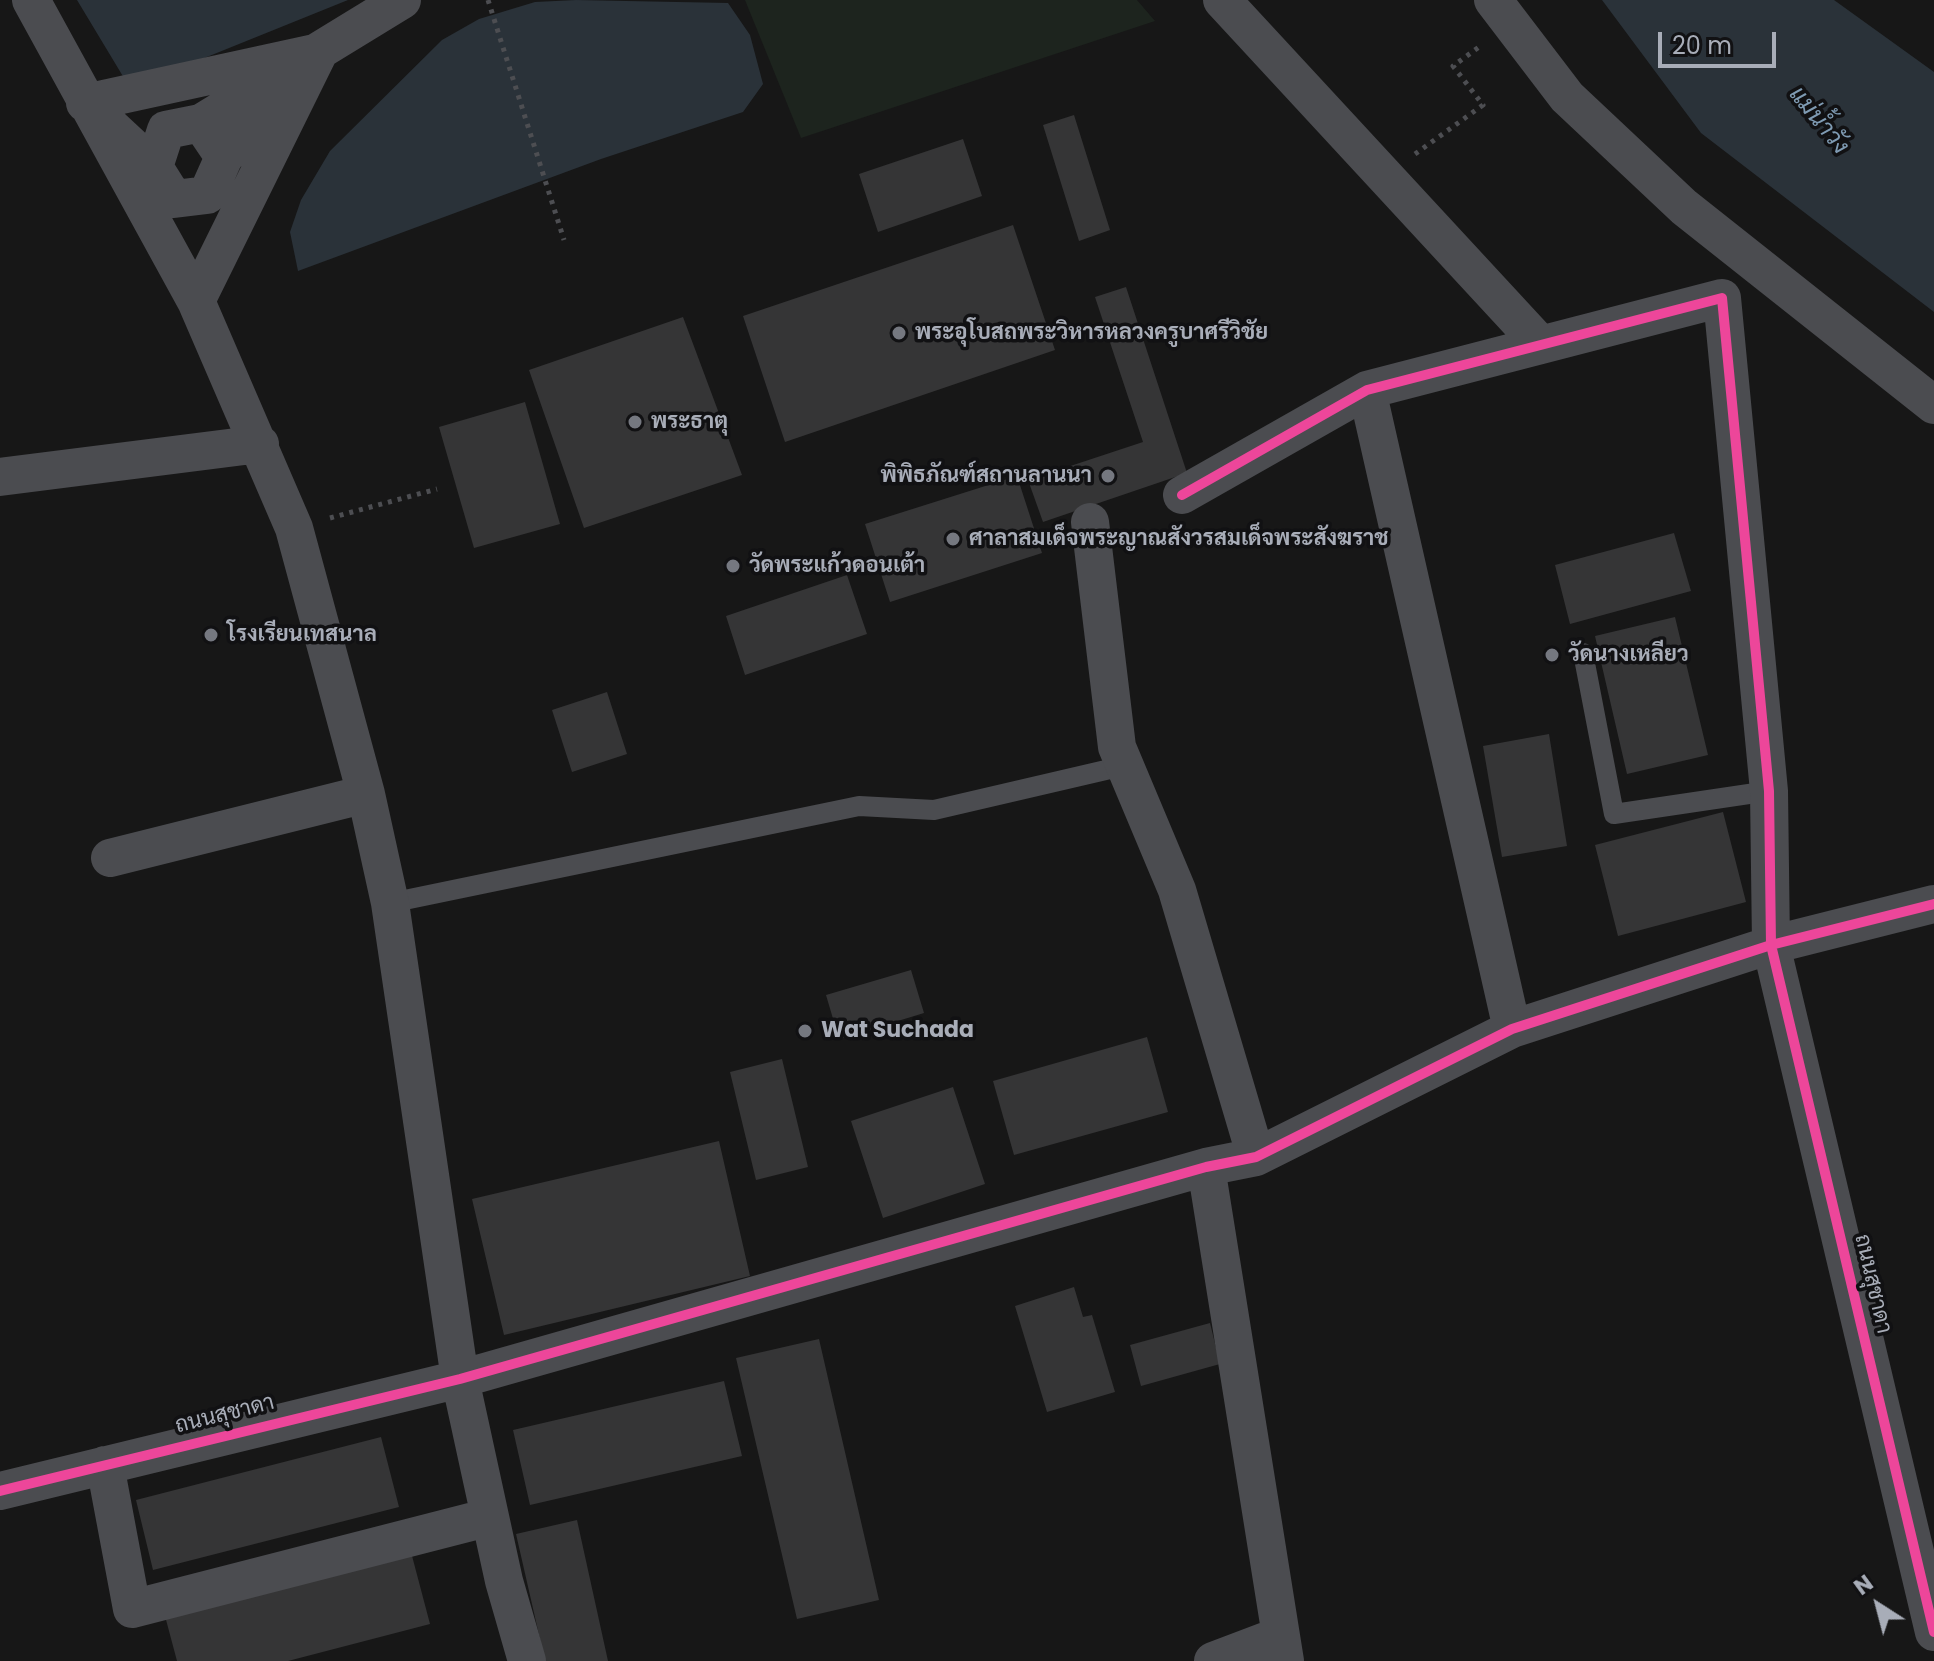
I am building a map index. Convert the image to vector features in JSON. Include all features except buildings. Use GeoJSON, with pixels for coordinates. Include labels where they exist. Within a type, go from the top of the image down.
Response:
{"type":"FeatureCollection","features":[{"type":"Feature","properties":{"kind":"street"},"geometry":{"type":"LineString","coordinates":[[31,0],[196,301],[294,528],[366,794],[390,903],[460,1379],[490,1517],[527,1661]]}},
{"type":"Feature","properties":{"kind":"street"},"geometry":{"type":"LineString","coordinates":[[154,167],[184,126],[319,52],[402,0]]}},
{"type":"Feature","properties":{"kind":"street"},"geometry":{"type":"LineString","coordinates":[[1182,495],[1367,390],[1541,345],[1222,0]]}},
{"type":"Feature","properties":{"kind":"street"},"geometry":{"type":"LineString","coordinates":[[1502,12],[1567,97],[1684,207],[1934,405]]}},
{"type":"Feature","properties":{"kind":"street"},"geometry":{"type":"LineString","coordinates":[[85,103],[319,52]]}},
{"type":"Feature","properties":{"kind":"street"},"geometry":{"type":"LineString","coordinates":[[196,301],[191,197],[319,52]]}},
{"type":"Feature","properties":{"kind":"street"},"geometry":{"type":"LineString","coordinates":[[196,301],[319,52]]}},
{"type":"Feature","properties":{"kind":"street"},"geometry":{"type":"LineString","coordinates":[[85,103],[184,126],[224,157]]}},
{"type":"Feature","properties":{"kind":"street"},"geometry":{"type":"LineString","coordinates":[[85,103],[191,197]]}},
{"type":"Feature","properties":{"kind":"street","name":"ถนนสุชาดา"},"geometry":{"type":"LineString","coordinates":[[1541,345],[1722,298],[1769,791],[1771,945],[1934,1632]]}},
{"type":"Feature","properties":{"kind":"street"},"geometry":{"type":"LineString","coordinates":[[1367,390],[1512,1029]]}},
{"type":"Feature","properties":{"kind":"street"},"geometry":{"type":"LineString","coordinates":[[0,477],[260,444]]}},
{"type":"Feature","properties":{"kind":"street"},"geometry":{"type":"LineString","coordinates":[[1090,522],[1115,732],[1123,766],[1177,890],[1256,1157]]}},
{"type":"Feature","properties":{"kind":"street"},"geometry":{"type":"LineString","coordinates":[[110,858],[366,794]]}},
{"type":"Feature","properties":{"kind":"street","name":"ถนนสุชาดา"},"geometry":{"type":"LineString","coordinates":[[0,1491],[460,1379],[1206,1167],[1256,1157],[1512,1029],[1771,945],[1934,904]]}},
{"type":"Feature","properties":{"kind":"street"},"geometry":{"type":"LineString","coordinates":[[1206,1167],[1282,1648],[1213,1661]]}},
{"type":"Feature","properties":{"kind":"street"},"geometry":{"type":"LineString","coordinates":[[105,1465],[132,1609],[490,1517]]}},
{"type":"Feature","properties":{"kind":"lane"},"geometry":{"type":"LineString","coordinates":[[1583,653],[1614,814],[1769,791]]}},
{"type":"Feature","properties":{"kind":"lane"},"geometry":{"type":"LineString","coordinates":[[390,903],[859,806],[934,810],[1123,766]]}},
{"type":"Feature","properties":{"kind":"path"},"geometry":{"type":"LineString","coordinates":[[488,0],[564,240]]}},
{"type":"Feature","properties":{"kind":"path"},"geometry":{"type":"LineString","coordinates":[[1442,134],[1483,105],[1453,66],[1502,12]]}},
{"type":"Feature","properties":{"kind":"path"},"geometry":{"type":"LineString","coordinates":[[348,513],[437,489]]}},
{"type":"Feature","properties":{"kind":"shaded area"},"geometry":{"type":"Polygon","coordinates":[[[745,0],[1137,0],[1155,21],[801,138],[745,0]]]}},
{"type":"Feature","properties":{"kind":"water"},"geometry":{"type":"Polygon","coordinates":[[[77,0],[348,0],[130,88],[77,0]]]}},
{"type":"Feature","properties":{"kind":"water","name":"แม่น้ำวัง"},"geometry":{"type":"Polygon","coordinates":[[[1602,0],[1834,0],[1934,72],[1934,312],[1701,133],[1602,0]]]}},
{"type":"Feature","properties":{"kind":"water"},"geometry":{"type":"Polygon","coordinates":[[[535,2],[728,3],[750,35],[763,84],[743,112],[601,159],[298,271],[290,232],[301,200],[330,151],[442,40],[479,19],[535,2]]]}},
{"type":"Feature","properties":{"kind":"cycle path"},"geometry":{"type":"LineString","coordinates":[[1182,495],[1367,390],[1722,298],[1769,791],[1771,945],[1934,1632]]}},
{"type":"Feature","properties":{"kind":"cycle path"},"geometry":{"type":"LineString","coordinates":[[0,1491],[460,1379],[1206,1167],[1256,1157],[1512,1029],[1771,945],[1934,904]]}},
{"type":"Feature","properties":{"kind":"place","name":"พระอุโบสถพระวิหารหลวงครูบาศรีวิชัย"},"geometry":{"type":"Point","coordinates":[899,333]}},
{"type":"Feature","properties":{"kind":"place","name":"พระธาตุ"},"geometry":{"type":"Point","coordinates":[635,422]}},
{"type":"Feature","properties":{"kind":"place","name":"พิพิธภัณฑ์สถานลานนา"},"geometry":{"type":"Point","coordinates":[1108,476]}},
{"type":"Feature","properties":{"kind":"place","name":"ศาลาสมเด็จพระญาณสังวรสมเด็จพระสังฆราช"},"geometry":{"type":"Point","coordinates":[953,539]}},
{"type":"Feature","properties":{"kind":"place","name":"วัดพระแก้วดอนเต้า"},"geometry":{"type":"Point","coordinates":[733,566]}},
{"type":"Feature","properties":{"kind":"place","name":"โรงเรียนเทสนาล"},"geometry":{"type":"Point","coordinates":[211,635]}},
{"type":"Feature","properties":{"kind":"place","name":"วัดนางเหลียว"},"geometry":{"type":"Point","coordinates":[1552,655]}},
{"type":"Feature","properties":{"kind":"place","name":"Wat Suchada"},"geometry":{"type":"Point","coordinates":[805,1031]}}]}
